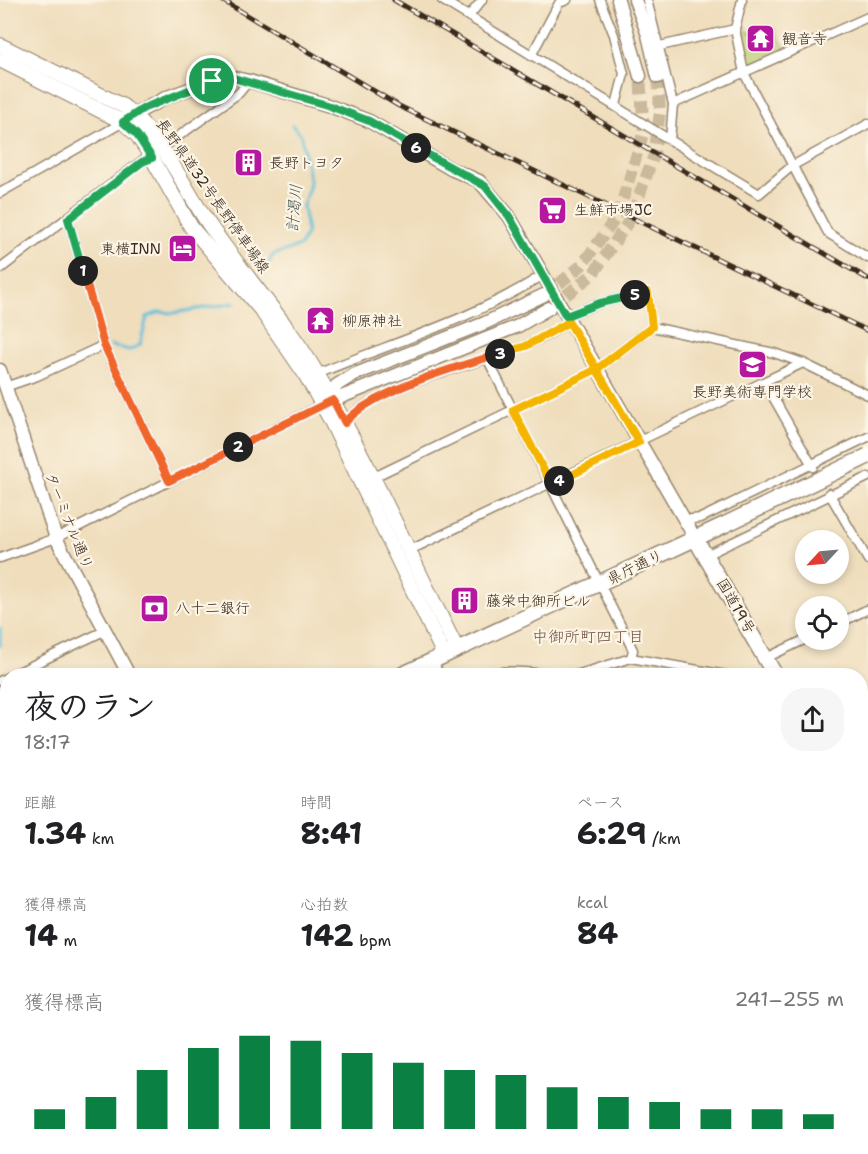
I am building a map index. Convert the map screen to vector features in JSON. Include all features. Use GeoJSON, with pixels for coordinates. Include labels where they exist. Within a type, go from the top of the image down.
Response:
{"type":"FeatureCollection","features":[{"type":"Feature","properties":{"kind":"highway","name":"県庁通り"},"geometry":{"type":"LineString","coordinates":[[417,668],[868,456]]}},
{"type":"Feature","properties":{"kind":"highway","name":"国道19号"},"geometry":{"type":"LineString","coordinates":[[695,538],[772,668]]}},
{"type":"Feature","properties":{"kind":"main road","name":"長野県道32号長野停車場線"},"geometry":{"type":"LineString","coordinates":[[0,45],[113,100],[135,114],[162,148],[206,220],[295,339],[317,374],[445,655]]}},
{"type":"Feature","properties":{"kind":"main road","name":"長野県道32号長野停車場線"},"geometry":{"type":"LineString","coordinates":[[0,60],[123,122],[137,135],[191,227],[261,310],[299,366],[345,423],[408,552],[445,655]]}},
{"type":"Feature","properties":{"kind":"street"},"geometry":{"type":"LineString","coordinates":[[442,0],[759,194],[792,166],[868,124]]}},
{"type":"Feature","properties":{"kind":"street"},"geometry":{"type":"LineString","coordinates":[[469,16],[482,0]]}},
{"type":"Feature","properties":{"kind":"street"},"geometry":{"type":"LineString","coordinates":[[531,56],[559,3],[567,0]]}},
{"type":"Feature","properties":{"kind":"street"},"geometry":{"type":"LineString","coordinates":[[600,0],[614,35],[624,74],[616,105]]}},
{"type":"Feature","properties":{"kind":"street"},"geometry":{"type":"LineString","coordinates":[[618,0],[640,75]]}},
{"type":"Feature","properties":{"kind":"street"},"geometry":{"type":"LineString","coordinates":[[635,0],[648,35],[658,77]]}},
{"type":"Feature","properties":{"kind":"street"},"geometry":{"type":"LineString","coordinates":[[647,0],[673,104],[670,140]]}},
{"type":"Feature","properties":{"kind":"street"},"geometry":{"type":"LineString","coordinates":[[742,0],[735,29],[744,73],[828,233],[868,258]]}},
{"type":"Feature","properties":{"kind":"street"},"geometry":{"type":"LineString","coordinates":[[673,104],[868,17]]}},
{"type":"Feature","properties":{"kind":"street"},"geometry":{"type":"LineString","coordinates":[[660,46],[735,29]]}},
{"type":"Feature","properties":{"kind":"street"},"geometry":{"type":"LineString","coordinates":[[0,193],[135,114],[167,98],[212,81],[230,77],[327,105],[369,121],[451,169],[479,181],[509,216],[695,538]]}},
{"type":"Feature","properties":{"kind":"street"},"geometry":{"type":"LineString","coordinates":[[162,148],[238,93],[249,81]]}},
{"type":"Feature","properties":{"kind":"street"},"geometry":{"type":"LineString","coordinates":[[0,269],[142,162],[152,158]]}},
{"type":"Feature","properties":{"kind":"street"},"geometry":{"type":"LineString","coordinates":[[68,219],[104,345],[169,481]]}},
{"type":"Feature","properties":{"kind":"street"},"geometry":{"type":"LineString","coordinates":[[317,374],[436,330],[506,298],[543,275]]}},
{"type":"Feature","properties":{"kind":"street"},"geometry":{"type":"LineString","coordinates":[[345,423],[358,409],[377,399],[456,366],[526,346],[568,319],[600,303],[648,292],[652,327]]}},
{"type":"Feature","properties":{"kind":"street"},"geometry":{"type":"LineString","coordinates":[[328,400],[353,375],[495,319],[544,296]]}},
{"type":"Feature","properties":{"kind":"street"},"geometry":{"type":"LineString","coordinates":[[0,558],[56,538],[328,400],[518,326],[549,308]]}},
{"type":"Feature","properties":{"kind":"street"},"geometry":{"type":"LineString","coordinates":[[372,478],[597,369],[652,327],[757,349],[803,363],[868,395]]}},
{"type":"Feature","properties":{"kind":"street"},"geometry":{"type":"LineString","coordinates":[[5,387],[37,376],[104,345]]}},
{"type":"Feature","properties":{"kind":"street"},"geometry":{"type":"LineString","coordinates":[[487,357],[633,650],[631,658]]}},
{"type":"Feature","properties":{"kind":"street"},"geometry":{"type":"LineString","coordinates":[[408,552],[803,363]]}},
{"type":"Feature","properties":{"kind":"street","name":"ターミナル通り"},"geometry":{"type":"LineString","coordinates":[[0,370],[56,538],[125,668]]}},
{"type":"Feature","properties":{"kind":"street"},"geometry":{"type":"LineString","coordinates":[[765,382],[812,466]]}},
{"type":"Feature","properties":{"kind":"street"},"geometry":{"type":"LineString","coordinates":[[684,520],[701,518],[868,437]]}},
{"type":"Feature","properties":{"kind":"street"},"geometry":{"type":"LineString","coordinates":[[706,555],[868,477]]}},
{"type":"Feature","properties":{"kind":"street"},"geometry":{"type":"LineString","coordinates":[[830,494],[868,560]]}},
{"type":"Feature","properties":{"kind":"street"},"geometry":{"type":"LineString","coordinates":[[849,618],[868,609]]}},
{"type":"Feature","properties":{"kind":"street"},"geometry":{"type":"LineString","coordinates":[[27,668],[104,631]]}},
{"type":"Feature","properties":{"kind":"street"},"geometry":{"type":"LineString","coordinates":[[766,658],[795,644]]}},
{"type":"Feature","properties":{"kind":"street"},"geometry":{"type":"LineString","coordinates":[[442,668],[445,655]]}},
{"type":"Feature","properties":{"kind":"street"},"geometry":{"type":"LineString","coordinates":[[599,668],[631,658],[687,668]]}},
{"type":"Feature","properties":{"kind":"green space"},"geometry":{"type":"Polygon","coordinates":[[[743,22],[748,33],[757,29],[762,36],[774,28],[786,51],[747,67],[739,28],[743,22]]]}},
{"type":"Feature","properties":{"kind":"waterway","name":"計渇川"},"geometry":{"type":"LineString","coordinates":[[263,274],[273,255],[300,246],[307,232],[303,206],[310,184],[301,135],[292,125]]}},
{"type":"Feature","properties":{"kind":"waterway","name":"計渇川"},"geometry":{"type":"LineString","coordinates":[[111,346],[130,350],[140,345],[147,317],[160,312],[173,313],[235,303]]}},
{"type":"Feature","properties":{"kind":"waterway"},"geometry":{"type":"LineString","coordinates":[[0,628],[0,646]]}},
{"type":"Feature","properties":{"kind":"tunnel"},"geometry":{"type":"LineString","coordinates":[[545,295],[582,265],[618,215],[644,131],[640,76]]}},
{"type":"Feature","properties":{"kind":"tunnel"},"geometry":{"type":"LineString","coordinates":[[552,306],[593,274],[631,218],[654,155],[660,112],[658,77]]}},
{"type":"Feature","properties":{"kind":"railway"},"geometry":{"type":"LineString","coordinates":[[222,0],[399,106],[868,331]]}},
{"type":"Feature","properties":{"kind":"railway"},"geometry":{"type":"LineString","coordinates":[[394,0],[868,279]]}},
{"type":"Feature","properties":{"kind":"place","name":"観音寺"},"geometry":{"type":"Point","coordinates":[761,39]}},
{"type":"Feature","properties":{"kind":"place","name":"長野トヨタ"},"geometry":{"type":"Point","coordinates":[248,163]}},
{"type":"Feature","properties":{"kind":"place","name":"生鮮市場JC"},"geometry":{"type":"Point","coordinates":[553,210]}},
{"type":"Feature","properties":{"kind":"place","name":"東横INN"},"geometry":{"type":"Point","coordinates":[182,249]}},
{"type":"Feature","properties":{"kind":"place","name":"柳原神社"},"geometry":{"type":"Point","coordinates":[321,321]}},
{"type":"Feature","properties":{"kind":"place","name":"長野美術専門学校"},"geometry":{"type":"Point","coordinates":[752,365]}},
{"type":"Feature","properties":{"kind":"place","name":"藤栄中御所ビル"},"geometry":{"type":"Point","coordinates":[465,601]}},
{"type":"Feature","properties":{"kind":"place","name":"八十二銀行"},"geometry":{"type":"Point","coordinates":[154,608]}},
{"type":"Feature","properties":{"kind":"district","name":"中御所町四丁目"},"geometry":{"type":"Point","coordinates":[588,636]}},
{"type":"Feature","properties":{"kind":"route"},"geometry":{"type":"LineString","coordinates":[[212,81],[188,88],[144,108],[123,122],[137,135],[152,158],[142,162],[68,219],[104,345],[169,481],[333,400],[345,423],[358,409],[377,399],[456,366],[526,346],[569,322],[597,369],[639,442],[551,484],[513,410],[597,369],[644,330],[652,327],[648,292],[600,303],[566,316],[509,216],[479,181],[451,169],[369,121],[327,105],[230,77],[212,81]]}}]}
